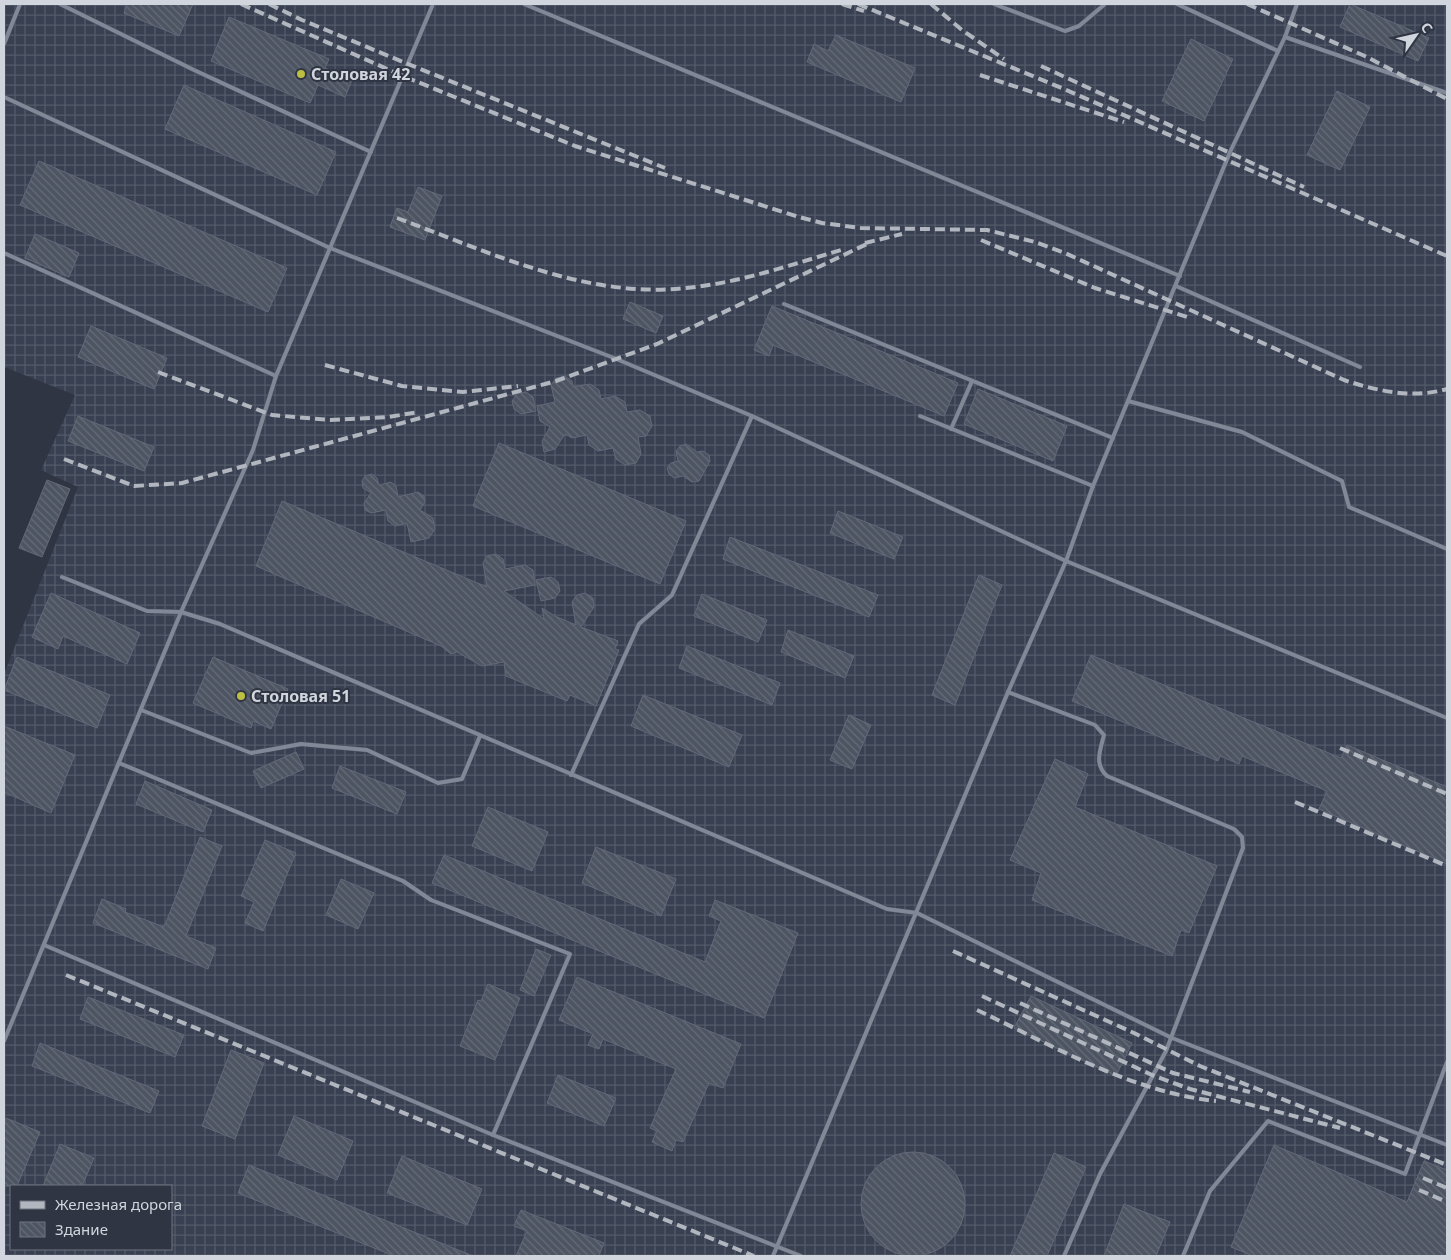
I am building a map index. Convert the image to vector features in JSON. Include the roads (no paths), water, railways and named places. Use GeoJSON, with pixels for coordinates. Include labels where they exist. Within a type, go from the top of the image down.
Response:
{"type":"FeatureCollection","features":[{"type":"Feature","properties":{"kind":"lane"},"geometry":{"type":"LineString","coordinates":[[4,44],[20,4]]}},
{"type":"Feature","properties":{"kind":"lane"},"geometry":{"type":"LineString","coordinates":[[60,4],[194,70],[371,152]]}},
{"type":"Feature","properties":{"kind":"lane"},"geometry":{"type":"LineString","coordinates":[[4,1041],[181,612],[253,450],[276,376],[433,4]]}},
{"type":"Feature","properties":{"kind":"lane"},"geometry":{"type":"LineString","coordinates":[[524,4],[1180,276]]}},
{"type":"Feature","properties":{"kind":"lane"},"geometry":{"type":"LineString","coordinates":[[994,4],[1065,31],[1079,26],[1105,4]]}},
{"type":"Feature","properties":{"kind":"lane"},"geometry":{"type":"LineString","coordinates":[[1177,4],[1278,50]]}},
{"type":"Feature","properties":{"kind":"lane"},"geometry":{"type":"LineString","coordinates":[[773,1256],[918,913],[1008,692],[1066,561],[1093,486],[1230,152],[1284,37],[1297,4]]}},
{"type":"Feature","properties":{"kind":"lane"},"geometry":{"type":"LineString","coordinates":[[1284,37],[1447,93]]}},
{"type":"Feature","properties":{"kind":"lane"},"geometry":{"type":"LineString","coordinates":[[4,97],[330,248],[614,358],[752,416],[1066,561],[1447,718]]}},
{"type":"Feature","properties":{"kind":"lane"},"geometry":{"type":"LineString","coordinates":[[4,252],[276,376]]}},
{"type":"Feature","properties":{"kind":"lane"},"geometry":{"type":"LineString","coordinates":[[1176,286],[1360,367]]}},
{"type":"Feature","properties":{"kind":"lane"},"geometry":{"type":"LineString","coordinates":[[784,304],[1113,438]]}},
{"type":"Feature","properties":{"kind":"lane"},"geometry":{"type":"LineString","coordinates":[[951,429],[972,380]]}},
{"type":"Feature","properties":{"kind":"lane"},"geometry":{"type":"LineString","coordinates":[[1128,401],[1242,432],[1342,481],[1349,507],[1447,549]]}},
{"type":"Feature","properties":{"kind":"lane"},"geometry":{"type":"LineString","coordinates":[[571,775],[639,624],[672,595],[752,416]]}},
{"type":"Feature","properties":{"kind":"lane"},"geometry":{"type":"LineString","coordinates":[[920,416],[1093,486]]}},
{"type":"Feature","properties":{"kind":"lane"},"geometry":{"type":"LineString","coordinates":[[62,577],[147,611],[181,612],[220,624],[887,909],[918,913],[1172,1038],[1447,1145]]}},
{"type":"Feature","properties":{"kind":"lane"},"geometry":{"type":"LineString","coordinates":[[1008,692],[1095,725],[1104,735],[1098,761],[1100,769],[1106,776],[1234,829],[1242,837],[1243,848],[1172,1038],[1100,1174],[1064,1256]]}},
{"type":"Feature","properties":{"kind":"lane"},"geometry":{"type":"LineString","coordinates":[[141,710],[251,753],[301,744],[367,750],[438,783],[462,779],[480,736]]}},
{"type":"Feature","properties":{"kind":"lane"},"geometry":{"type":"LineString","coordinates":[[119,763],[403,881],[430,900],[570,954],[493,1135]]}},
{"type":"Feature","properties":{"kind":"lane"},"geometry":{"type":"LineString","coordinates":[[44,945],[493,1135],[801,1256]]}},
{"type":"Feature","properties":{"kind":"lane"},"geometry":{"type":"LineString","coordinates":[[1183,1256],[1210,1191],[1268,1120],[1405,1174],[1447,1062]]}},
{"type":"Feature","properties":{"kind":"railway"},"geometry":{"type":"LineString","coordinates":[[241,4],[403,76],[575,146],[822,223],[861,228],[987,230],[1035,242],[1065,253],[1344,380],[1395,392],[1421,393],[1447,389]]}},
{"type":"Feature","properties":{"kind":"railway"},"geometry":{"type":"LineString","coordinates":[[269,4],[302,20],[408,64],[665,168]]}},
{"type":"Feature","properties":{"kind":"railway"},"geometry":{"type":"LineString","coordinates":[[842,4],[864,11]]}},
{"type":"Feature","properties":{"kind":"railway"},"geometry":{"type":"LineString","coordinates":[[858,4],[1064,89],[1447,256]]}},
{"type":"Feature","properties":{"kind":"railway"},"geometry":{"type":"LineString","coordinates":[[931,4],[962,30],[1004,59]]}},
{"type":"Feature","properties":{"kind":"railway"},"geometry":{"type":"LineString","coordinates":[[1247,4],[1367,57],[1447,99]]}},
{"type":"Feature","properties":{"kind":"railway"},"geometry":{"type":"LineString","coordinates":[[1041,66],[1304,187]]}},
{"type":"Feature","properties":{"kind":"railway"},"geometry":{"type":"LineString","coordinates":[[980,75],[1124,122]]}},
{"type":"Feature","properties":{"kind":"railway"},"geometry":{"type":"LineString","coordinates":[[397,218],[538,270],[575,280],[649,290],[706,286],[764,273],[841,250]]}},
{"type":"Feature","properties":{"kind":"railway"},"geometry":{"type":"LineString","coordinates":[[865,243],[902,234]]}},
{"type":"Feature","properties":{"kind":"railway"},"geometry":{"type":"LineString","coordinates":[[981,240],[1095,288],[1187,317]]}},
{"type":"Feature","properties":{"kind":"railway"},"geometry":{"type":"LineString","coordinates":[[64,459],[134,486],[182,483],[556,381],[657,344],[871,242]]}},
{"type":"Feature","properties":{"kind":"railway"},"geometry":{"type":"LineString","coordinates":[[325,365],[402,386],[463,392],[518,386]]}},
{"type":"Feature","properties":{"kind":"railway"},"geometry":{"type":"LineString","coordinates":[[158,372],[272,415],[330,420],[388,417],[419,412]]}},
{"type":"Feature","properties":{"kind":"railway"},"geometry":{"type":"LineString","coordinates":[[1340,748],[1447,794]]}},
{"type":"Feature","properties":{"kind":"railway"},"geometry":{"type":"LineString","coordinates":[[1295,802],[1447,866]]}},
{"type":"Feature","properties":{"kind":"railway"},"geometry":{"type":"LineString","coordinates":[[953,951],[1134,1033],[1200,1066],[1447,1165]]}},
{"type":"Feature","properties":{"kind":"railway"},"geometry":{"type":"LineString","coordinates":[[66,975],[754,1256]]}},
{"type":"Feature","properties":{"kind":"railway"},"geometry":{"type":"LineString","coordinates":[[982,996],[1152,1075],[1190,1089],[1340,1128]]}},
{"type":"Feature","properties":{"kind":"railway"},"geometry":{"type":"LineString","coordinates":[[1020,1003],[1173,1073],[1250,1092]]}},
{"type":"Feature","properties":{"kind":"railway"},"geometry":{"type":"LineString","coordinates":[[977,1010],[1123,1078],[1184,1096],[1216,1101]]}},
{"type":"Feature","properties":{"kind":"railway"},"geometry":{"type":"LineString","coordinates":[[1423,1178],[1447,1188]]}},
{"type":"Feature","properties":{"kind":"railway"},"geometry":{"type":"LineString","coordinates":[[1419,1190],[1447,1202]]}},
{"type":"Feature","properties":{"kind":"place","name":"Столовая 42"},"geometry":{"type":"Point","coordinates":[301,74]}},
{"type":"Feature","properties":{"kind":"place","name":"Столовая 51"},"geometry":{"type":"Point","coordinates":[241,696]}}]}
